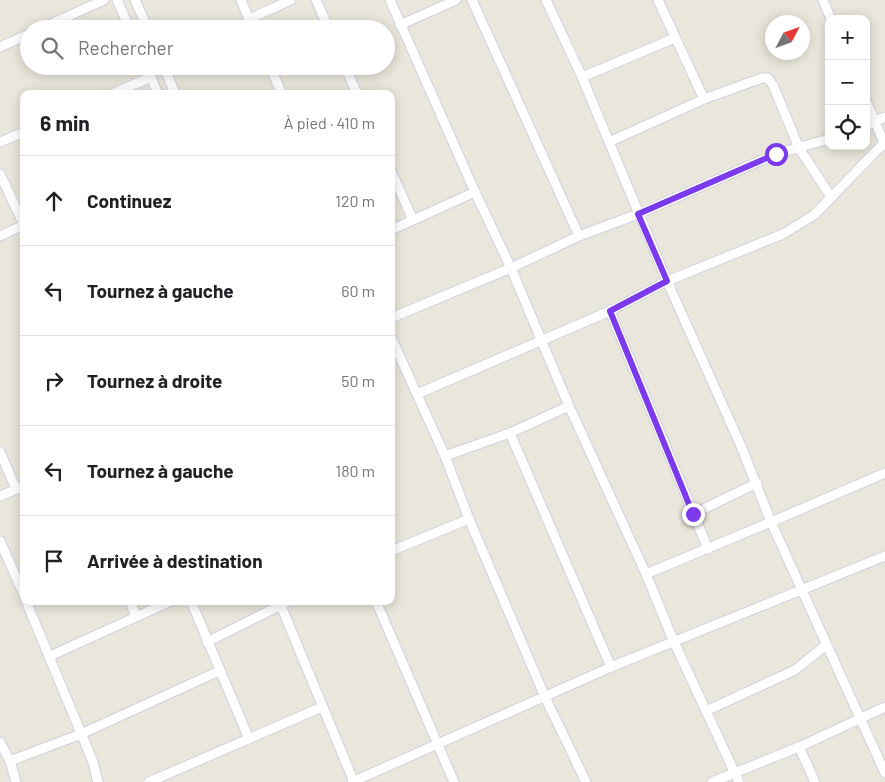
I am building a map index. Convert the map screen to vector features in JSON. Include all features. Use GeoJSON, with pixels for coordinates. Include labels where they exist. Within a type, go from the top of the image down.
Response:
{"type":"FeatureCollection","features":[{"type":"Feature","properties":{"kind":"street"},"geometry":{"type":"LineString","coordinates":[[60,20],[104,0]]}},
{"type":"Feature","properties":{"kind":"street"},"geometry":{"type":"LineString","coordinates":[[117,0],[126,20]]}},
{"type":"Feature","properties":{"kind":"street"},"geometry":{"type":"LineString","coordinates":[[135,0],[144,20]]}},
{"type":"Feature","properties":{"kind":"street"},"geometry":{"type":"LineString","coordinates":[[240,0],[248,19],[291,0]]}},
{"type":"Feature","properties":{"kind":"street"},"geometry":{"type":"LineString","coordinates":[[316,0],[325,20]]}},
{"type":"Feature","properties":{"kind":"street"},"geometry":{"type":"LineString","coordinates":[[390,0],[475,192],[511,268],[569,406],[646,574],[674,642],[739,782]]}},
{"type":"Feature","properties":{"kind":"street"},"geometry":{"type":"LineString","coordinates":[[400,25],[456,0]]}},
{"type":"Feature","properties":{"kind":"street"},"geometry":{"type":"LineString","coordinates":[[472,0],[579,236]]}},
{"type":"Feature","properties":{"kind":"street"},"geometry":{"type":"LineString","coordinates":[[546,0],[582,77],[638,214],[757,483],[801,590],[885,773]]}},
{"type":"Feature","properties":{"kind":"street"},"geometry":{"type":"LineString","coordinates":[[658,0],[704,100]]}},
{"type":"Feature","properties":{"kind":"street"},"geometry":{"type":"LineString","coordinates":[[823,0],[829,15]]}},
{"type":"Feature","properties":{"kind":"street"},"geometry":{"type":"LineString","coordinates":[[0,47],[20,38]]}},
{"type":"Feature","properties":{"kind":"street"},"geometry":{"type":"LineString","coordinates":[[582,77],[675,38]]}},
{"type":"Feature","properties":{"kind":"street"},"geometry":{"type":"LineString","coordinates":[[168,75],[173,90]]}},
{"type":"Feature","properties":{"kind":"street"},"geometry":{"type":"LineString","coordinates":[[274,75],[280,90]]}},
{"type":"Feature","properties":{"kind":"street"},"geometry":{"type":"LineString","coordinates":[[349,75],[355,90]]}},
{"type":"Feature","properties":{"kind":"street"},"geometry":{"type":"LineString","coordinates":[[121,90],[151,77],[156,90]]}},
{"type":"Feature","properties":{"kind":"street"},"geometry":{"type":"LineString","coordinates":[[609,142],[704,100],[762,78],[768,78],[773,85],[799,148],[831,197]]}},
{"type":"Feature","properties":{"kind":"street"},"geometry":{"type":"LineString","coordinates":[[417,394],[610,311],[667,281],[783,234],[814,214],[885,144],[871,123],[867,105]]}},
{"type":"Feature","properties":{"kind":"street"},"geometry":{"type":"LineString","coordinates":[[871,123],[885,117]]}},
{"type":"Feature","properties":{"kind":"street"},"geometry":{"type":"LineString","coordinates":[[0,142],[20,134]]}},
{"type":"Feature","properties":{"kind":"street"},"geometry":{"type":"LineString","coordinates":[[395,316],[511,268],[579,236],[638,214],[776,154],[825,140]]}},
{"type":"Feature","properties":{"kind":"street"},"geometry":{"type":"LineString","coordinates":[[0,174],[20,216]]}},
{"type":"Feature","properties":{"kind":"street"},"geometry":{"type":"LineString","coordinates":[[395,180],[413,220]]}},
{"type":"Feature","properties":{"kind":"street"},"geometry":{"type":"LineString","coordinates":[[395,228],[475,192]]}},
{"type":"Feature","properties":{"kind":"street"},"geometry":{"type":"LineString","coordinates":[[0,236],[20,227]]}},
{"type":"Feature","properties":{"kind":"street"},"geometry":{"type":"LineString","coordinates":[[610,311],[708,549]]}},
{"type":"Feature","properties":{"kind":"street"},"geometry":{"type":"LineString","coordinates":[[395,346],[445,456],[469,519],[545,698],[586,782]]}},
{"type":"Feature","properties":{"kind":"street"},"geometry":{"type":"LineString","coordinates":[[445,456],[510,433],[569,406]]}},
{"type":"Feature","properties":{"kind":"street"},"geometry":{"type":"LineString","coordinates":[[510,433],[611,667]]}},
{"type":"Feature","properties":{"kind":"street"},"geometry":{"type":"LineString","coordinates":[[0,452],[20,488],[0,496]]}},
{"type":"Feature","properties":{"kind":"street"},"geometry":{"type":"LineString","coordinates":[[646,574],[885,473]]}},
{"type":"Feature","properties":{"kind":"street"},"geometry":{"type":"LineString","coordinates":[[693,514],[757,483]]}},
{"type":"Feature","properties":{"kind":"street"},"geometry":{"type":"LineString","coordinates":[[395,549],[469,519]]}},
{"type":"Feature","properties":{"kind":"street"},"geometry":{"type":"LineString","coordinates":[[0,541],[20,586]]}},
{"type":"Feature","properties":{"kind":"street"},"geometry":{"type":"LineString","coordinates":[[284,605],[322,707],[353,782],[611,667],[885,556]]}},
{"type":"Feature","properties":{"kind":"street"},"geometry":{"type":"LineString","coordinates":[[28,605],[82,734],[93,762],[98,782]]}},
{"type":"Feature","properties":{"kind":"street"},"geometry":{"type":"LineString","coordinates":[[132,605],[136,616]]}},
{"type":"Feature","properties":{"kind":"street"},"geometry":{"type":"LineString","coordinates":[[50,656],[162,605]]}},
{"type":"Feature","properties":{"kind":"street"},"geometry":{"type":"LineString","coordinates":[[193,605],[249,739]]}},
{"type":"Feature","properties":{"kind":"street"},"geometry":{"type":"LineString","coordinates":[[207,642],[279,605]]}},
{"type":"Feature","properties":{"kind":"street"},"geometry":{"type":"LineString","coordinates":[[378,605],[454,782]]}},
{"type":"Feature","properties":{"kind":"street"},"geometry":{"type":"LineString","coordinates":[[706,711],[795,670],[826,645]]}},
{"type":"Feature","properties":{"kind":"street"},"geometry":{"type":"LineString","coordinates":[[10,762],[82,734],[219,671]]}},
{"type":"Feature","properties":{"kind":"street"},"geometry":{"type":"LineString","coordinates":[[149,782],[160,779],[322,707]]}},
{"type":"Feature","properties":{"kind":"street"},"geometry":{"type":"LineString","coordinates":[[712,782],[799,747],[885,707]]}},
{"type":"Feature","properties":{"kind":"street"},"geometry":{"type":"LineString","coordinates":[[0,742],[2,752],[10,762],[16,782]]}},
{"type":"Feature","properties":{"kind":"street"},"geometry":{"type":"LineString","coordinates":[[799,747],[815,782]]}},
{"type":"Feature","properties":{"kind":"route"},"geometry":{"type":"LineString","coordinates":[[693,514],[610,311],[667,281],[638,214],[776,154]]}}]}
